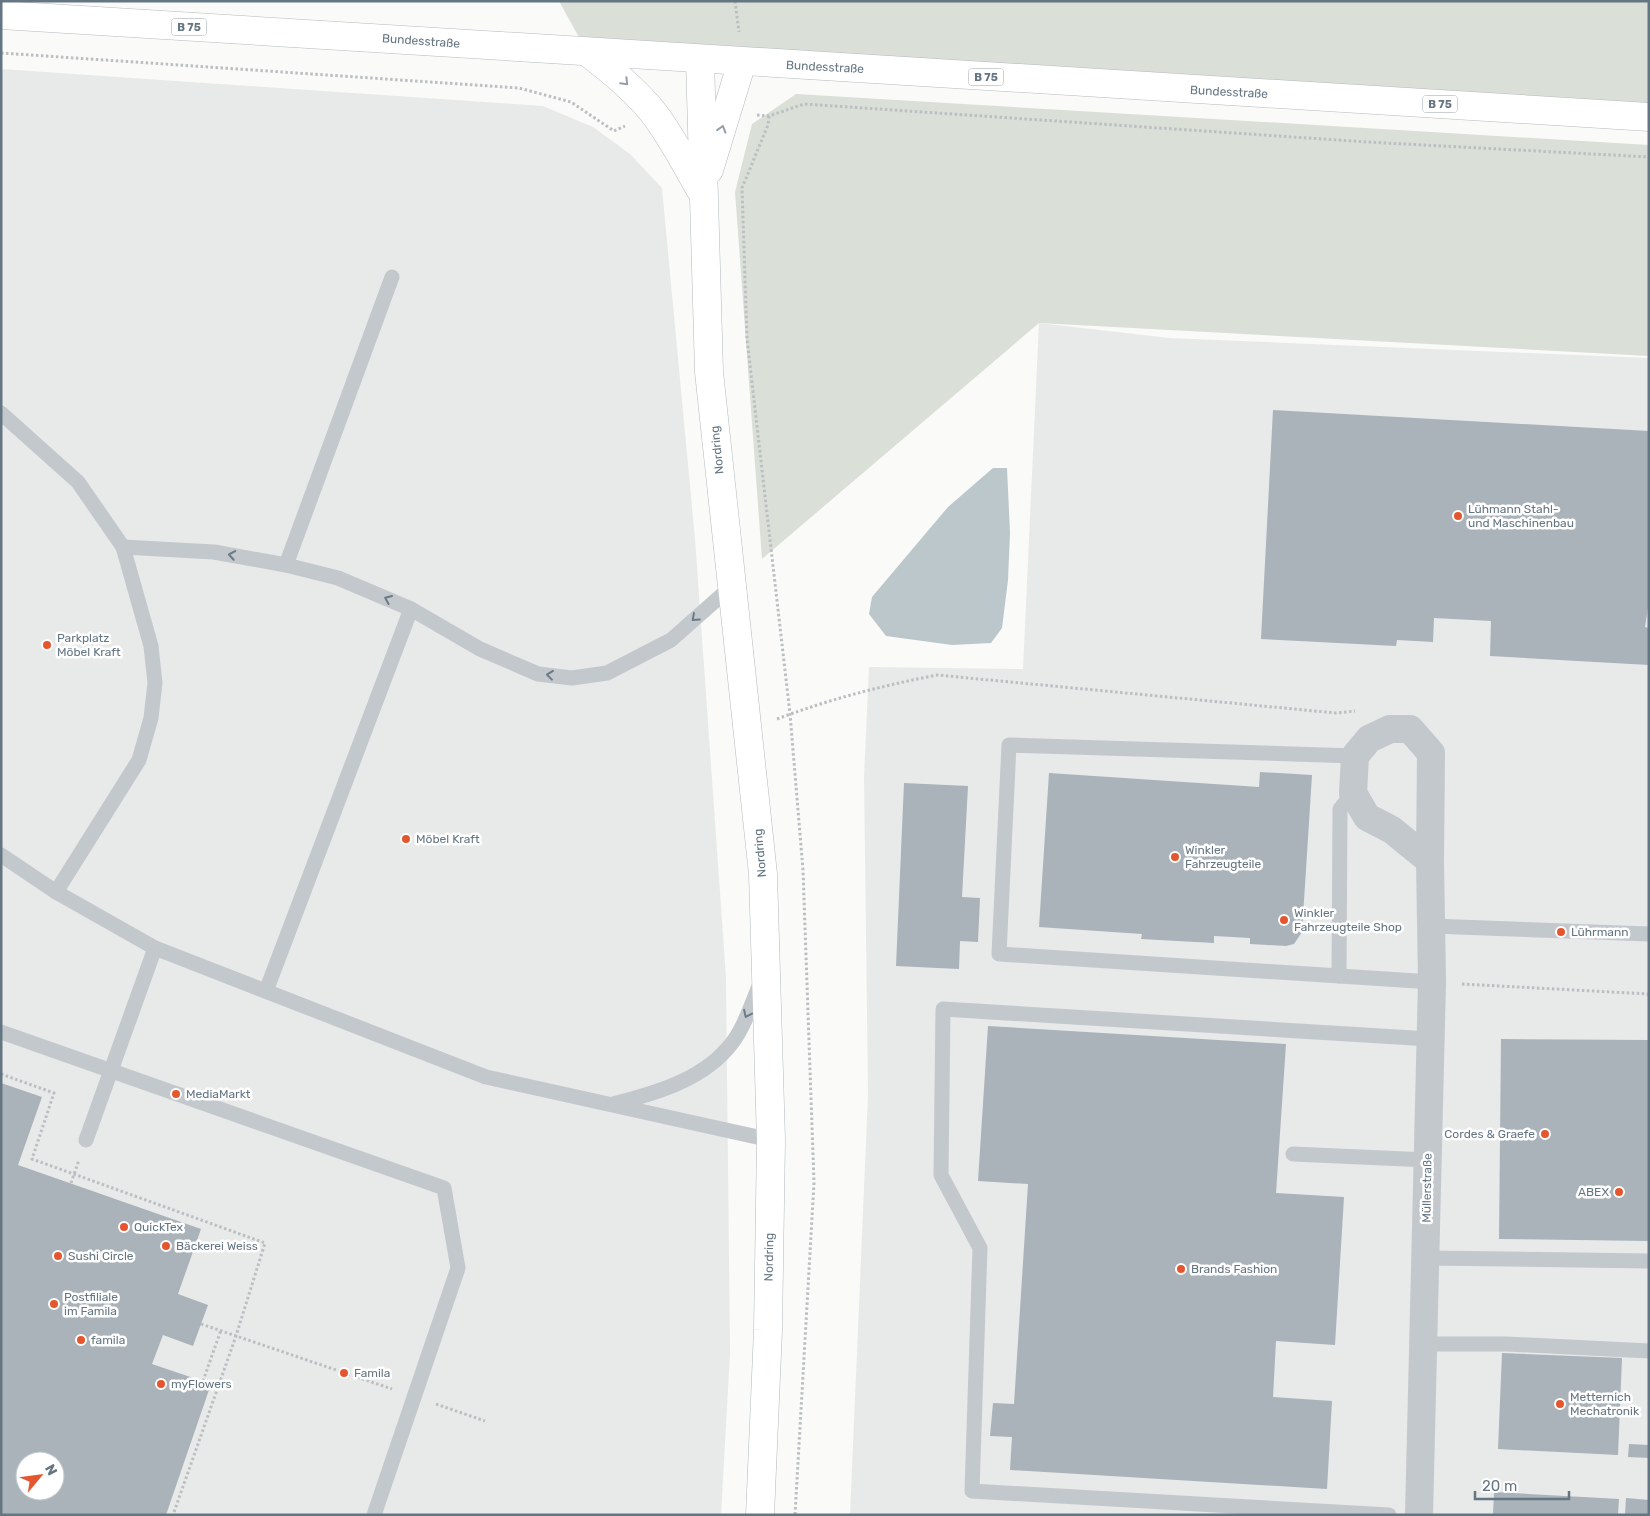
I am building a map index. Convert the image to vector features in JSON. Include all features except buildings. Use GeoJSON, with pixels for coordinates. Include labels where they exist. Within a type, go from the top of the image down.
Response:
{"type":"FeatureCollection","features":[{"type":"Feature","properties":{"kind":"street","name":"Bundesstraße"},"geometry":{"type":"LineString","coordinates":[[1,15],[1649,117]]}},
{"type":"Feature","properties":{"kind":"street","name":"Nordring"},"geometry":{"type":"LineString","coordinates":[[587,52],[622,79],[652,110],[669,134],[702,193]]}},
{"type":"Feature","properties":{"kind":"street","name":"Nordring"},"geometry":{"type":"LineString","coordinates":[[700,59],[702,193],[709,372],[763,874],[771,1140],[768,1330],[760,1515]]}},
{"type":"Feature","properties":{"kind":"street","name":"Nordring"},"geometry":{"type":"LineString","coordinates":[[702,193],[742,62]]}},
{"type":"Feature","properties":{"kind":"street","name":"Müllerstraße"},"geometry":{"type":"LineString","coordinates":[[1355,756],[1369,739],[1390,729],[1410,729],[1431,753],[1432,982],[1419,1515]]}},
{"type":"Feature","properties":{"kind":"street"},"geometry":{"type":"LineString","coordinates":[[1355,756],[1353,793],[1367,817],[1392,830],[1430,861]]}},
{"type":"Feature","properties":{"kind":"lane"},"geometry":{"type":"LineString","coordinates":[[286,565],[392,277]]}},
{"type":"Feature","properties":{"kind":"lane"},"geometry":{"type":"LineString","coordinates":[[1,413],[78,482],[123,547],[151,646],[155,684],[151,718],[139,760],[56,892]]}},
{"type":"Feature","properties":{"kind":"lane"},"geometry":{"type":"LineString","coordinates":[[123,547],[214,552],[286,565],[338,578],[411,610],[480,649],[538,674],[572,678],[607,673],[671,640],[732,586]]}},
{"type":"Feature","properties":{"kind":"lane"},"geometry":{"type":"LineString","coordinates":[[266,991],[411,610]]}},
{"type":"Feature","properties":{"kind":"lane"},"geometry":{"type":"LineString","coordinates":[[1355,756],[1009,745],[999,954],[1432,982]]}},
{"type":"Feature","properties":{"kind":"lane"},"geometry":{"type":"LineString","coordinates":[[1339,976],[1340,809],[1353,793]]}},
{"type":"Feature","properties":{"kind":"lane"},"geometry":{"type":"LineString","coordinates":[[1,855],[56,892],[155,948],[486,1077],[771,1140]]}},
{"type":"Feature","properties":{"kind":"lane"},"geometry":{"type":"LineString","coordinates":[[1431,926],[1649,934]]}},
{"type":"Feature","properties":{"kind":"lane"},"geometry":{"type":"LineString","coordinates":[[86,1140],[155,948]]}},
{"type":"Feature","properties":{"kind":"lane"},"geometry":{"type":"LineString","coordinates":[[610,1105],[647,1096],[708,1067],[728,1049],[746,1017],[766,970]]}},
{"type":"Feature","properties":{"kind":"lane"},"geometry":{"type":"LineString","coordinates":[[1389,1515],[972,1491],[980,1248],[941,1175],[942,1010],[1430,1039]]}},
{"type":"Feature","properties":{"kind":"lane"},"geometry":{"type":"LineString","coordinates":[[1,1032],[444,1188],[458,1268],[374,1515]]}},
{"type":"Feature","properties":{"kind":"lane"},"geometry":{"type":"LineString","coordinates":[[1293,1154],[1428,1160]]}},
{"type":"Feature","properties":{"kind":"lane"},"geometry":{"type":"LineString","coordinates":[[1426,1258],[1649,1261]]}},
{"type":"Feature","properties":{"kind":"lane"},"geometry":{"type":"LineString","coordinates":[[1423,1344],[1507,1344],[1649,1351]]}},
{"type":"Feature","properties":{"kind":"path"},"geometry":{"type":"LineString","coordinates":[[1,53],[519,88],[571,102],[614,131],[652,110]]}},
{"type":"Feature","properties":{"kind":"path"},"geometry":{"type":"LineString","coordinates":[[727,111],[769,116],[804,104],[869,107],[1367,142],[1649,157]]}},
{"type":"Feature","properties":{"kind":"path"},"geometry":{"type":"LineString","coordinates":[[748,730],[815,705],[868,689],[937,675],[1336,713],[1360,710]]}},
{"type":"Feature","properties":{"kind":"path"},"geometry":{"type":"LineString","coordinates":[[1432,982],[1649,994]]}},
{"type":"Feature","properties":{"kind":"path"},"geometry":{"type":"LineString","coordinates":[[1,1074],[54,1093],[32,1159],[265,1243],[236,1336],[173,1515]]}},
{"type":"Feature","properties":{"kind":"path"},"geometry":{"type":"LineString","coordinates":[[201,1324],[485,1422]]}},
{"type":"Feature","properties":{"kind":"path"},"geometry":{"type":"LineString","coordinates":[[203,1381],[221,1330]]}},
{"type":"Feature","properties":{"kind":"shaded area"},"geometry":{"type":"Polygon","coordinates":[[[559,1],[1649,1],[1649,117],[587,52],[559,1]]]}},
{"type":"Feature","properties":{"kind":"shaded area"},"geometry":{"type":"Polygon","coordinates":[[[1,69],[543,106],[593,127],[630,154],[662,188],[695,539],[726,977],[730,1353],[721,1515],[1,1515],[1,69]]]}},
{"type":"Feature","properties":{"kind":"shaded area"},"geometry":{"type":"Polygon","coordinates":[[[796,94],[1649,145],[1649,356],[1039,323],[762,559],[735,192],[752,124],[796,94]]]}},
{"type":"Feature","properties":{"kind":"shaded area"},"geometry":{"type":"Polygon","coordinates":[[[1039,323],[1169,338],[1649,358],[1649,1515],[850,1515],[868,1095],[864,777],[869,667],[1023,669],[1039,323]]]}},
{"type":"Feature","properties":{"kind":"shaded area"},"geometry":{"type":"Polygon","coordinates":[[[993,468],[1007,468],[1010,533],[1008,580],[1002,628],[991,643],[952,645],[886,636],[869,614],[872,597],[948,507],[993,468]]]}},
{"type":"Feature","properties":{"kind":"place","name":"Lühmann Stahl- und Maschinenbau"},"geometry":{"type":"Point","coordinates":[1458,516]}},
{"type":"Feature","properties":{"kind":"place","name":"Parkplatz Möbel Kraft"},"geometry":{"type":"Point","coordinates":[47,645]}},
{"type":"Feature","properties":{"kind":"place","name":"Möbel Kraft"},"geometry":{"type":"Point","coordinates":[406,839]}},
{"type":"Feature","properties":{"kind":"place","name":"Winkler Fahrzeugteile"},"geometry":{"type":"Point","coordinates":[1175,857]}},
{"type":"Feature","properties":{"kind":"place","name":"Winkler Fahrzeugteile Shop"},"geometry":{"type":"Point","coordinates":[1284,920]}},
{"type":"Feature","properties":{"kind":"place","name":"Lührmann"},"geometry":{"type":"Point","coordinates":[1561,932]}},
{"type":"Feature","properties":{"kind":"place","name":"MediaMarkt"},"geometry":{"type":"Point","coordinates":[176,1094]}},
{"type":"Feature","properties":{"kind":"place","name":"Cordes & Graefe"},"geometry":{"type":"Point","coordinates":[1545,1134]}},
{"type":"Feature","properties":{"kind":"place","name":"ABEX"},"geometry":{"type":"Point","coordinates":[1619,1192]}},
{"type":"Feature","properties":{"kind":"place","name":"QuickTex"},"geometry":{"type":"Point","coordinates":[124,1227]}},
{"type":"Feature","properties":{"kind":"place","name":"Bäckerei Weiss"},"geometry":{"type":"Point","coordinates":[166,1246]}},
{"type":"Feature","properties":{"kind":"place","name":"Sushi Circle"},"geometry":{"type":"Point","coordinates":[58,1256]}},
{"type":"Feature","properties":{"kind":"place","name":"Brands Fashion"},"geometry":{"type":"Point","coordinates":[1181,1269]}},
{"type":"Feature","properties":{"kind":"place","name":"Postfiliale im Famila"},"geometry":{"type":"Point","coordinates":[54,1304]}},
{"type":"Feature","properties":{"kind":"place","name":"famila"},"geometry":{"type":"Point","coordinates":[81,1340]}},
{"type":"Feature","properties":{"kind":"place","name":"Famila"},"geometry":{"type":"Point","coordinates":[344,1373]}},
{"type":"Feature","properties":{"kind":"place","name":"myFlowers"},"geometry":{"type":"Point","coordinates":[161,1384]}},
{"type":"Feature","properties":{"kind":"place","name":"Metternich Mechatronik"},"geometry":{"type":"Point","coordinates":[1560,1404]}}]}
